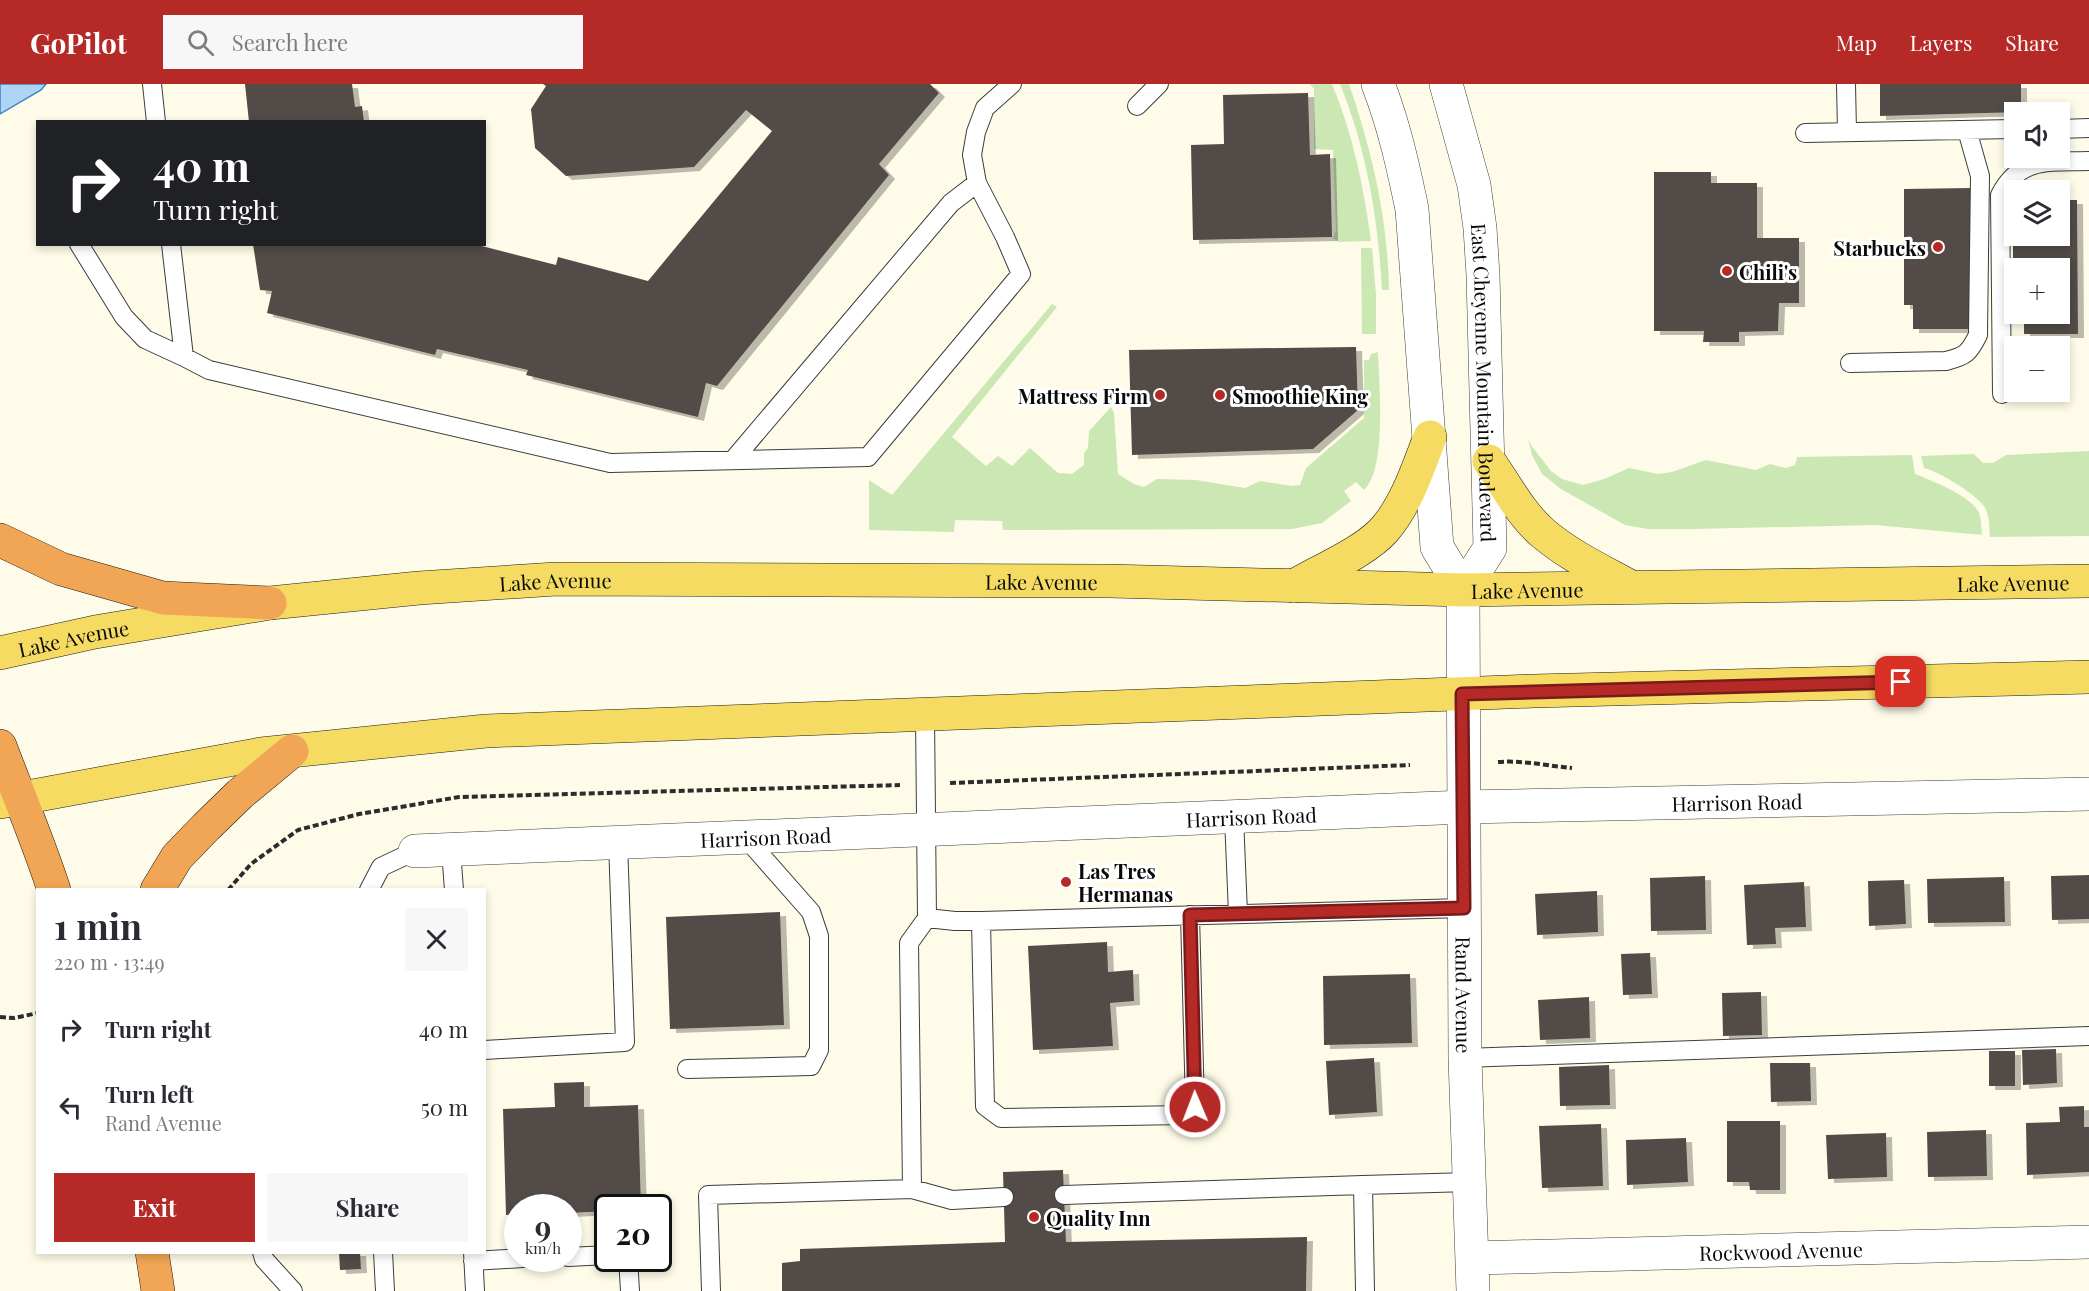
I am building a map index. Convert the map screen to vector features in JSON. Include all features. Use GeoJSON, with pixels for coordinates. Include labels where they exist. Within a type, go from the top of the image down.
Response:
{"type":"FeatureCollection","features":[{"type":"Feature","properties":{"kind":"highway"},"geometry":{"type":"LineString","coordinates":[[0,540],[61,569],[163,598],[270,603]]}},
{"type":"Feature","properties":{"kind":"highway"},"geometry":{"type":"LineString","coordinates":[[0,746],[10,800],[39,843],[53,888]]}},
{"type":"Feature","properties":{"kind":"highway"},"geometry":{"type":"LineString","coordinates":[[158,888],[177,857],[206,827],[240,794],[292,751]]}},
{"type":"Feature","properties":{"kind":"highway"},"geometry":{"type":"LineString","coordinates":[[152,1254],[158,1291]]}},
{"type":"Feature","properties":{"kind":"main road"},"geometry":{"type":"LineString","coordinates":[[1292,586],[1368,544],[1385,528],[1408,491],[1430,437]]}},
{"type":"Feature","properties":{"kind":"main road"},"geometry":{"type":"LineString","coordinates":[[1489,461],[1524,513],[1543,533],[1573,555],[1632,588]]}},
{"type":"Feature","properties":{"kind":"main road","name":"Lake Avenue"},"geometry":{"type":"LineString","coordinates":[[0,653],[95,632],[270,603],[419,588],[556,579],[1109,581],[1463,590],[2089,581]]}},
{"type":"Feature","properties":{"kind":"main road"},"geometry":{"type":"LineString","coordinates":[[10,800],[250,756],[486,731],[1462,694],[2089,677]]}},
{"type":"Feature","properties":{"kind":"street"},"geometry":{"type":"LineString","coordinates":[[1378,84],[1401,154],[1412,209],[1437,547],[1463,590]]}},
{"type":"Feature","properties":{"kind":"street","name":"East Cheyenne Mountain Boulevard"},"geometry":{"type":"LineString","coordinates":[[1446,84],[1474,185],[1480,228],[1489,461],[1490,548],[1463,590]]}},
{"type":"Feature","properties":{"kind":"street","name":"Rand Avenue"},"geometry":{"type":"LineString","coordinates":[[1463,590],[1465,1058],[1473,1291]]}},
{"type":"Feature","properties":{"kind":"street","name":"Harrison Road"},"geometry":{"type":"LineString","coordinates":[[415,851],[1464,807],[2089,794]]}},
{"type":"Feature","properties":{"kind":"street","name":"Rockwood Avenue"},"geometry":{"type":"LineString","coordinates":[[1473,1258],[2089,1242]]}},
{"type":"Feature","properties":{"kind":"lane"},"geometry":{"type":"LineString","coordinates":[[152,84],[156,120]]}},
{"type":"Feature","properties":{"kind":"lane"},"geometry":{"type":"LineString","coordinates":[[80,246],[124,317],[145,339],[209,369],[610,463],[868,458],[1021,274],[977,183],[972,155],[976,132],[985,108],[1012,84]]}},
{"type":"Feature","properties":{"kind":"lane"},"geometry":{"type":"LineString","coordinates":[[1137,106],[1159,84]]}},
{"type":"Feature","properties":{"kind":"lane"},"geometry":{"type":"LineString","coordinates":[[1846,84],[1847,131]]}},
{"type":"Feature","properties":{"kind":"lane"},"geometry":{"type":"LineString","coordinates":[[2070,129],[2089,128]]}},
{"type":"Feature","properties":{"kind":"lane"},"geometry":{"type":"LineString","coordinates":[[1805,133],[2004,129]]}},
{"type":"Feature","properties":{"kind":"lane"},"geometry":{"type":"LineString","coordinates":[[1850,363],[1946,361],[1962,357],[1971,349],[1978,335],[1980,176],[1967,130]]}},
{"type":"Feature","properties":{"kind":"lane"},"geometry":{"type":"LineString","coordinates":[[2002,394],[2000,195],[2008,180],[2022,169],[2040,162],[2089,161]]}},
{"type":"Feature","properties":{"kind":"lane"},"geometry":{"type":"LineString","coordinates":[[733,460],[951,203],[977,183]]}},
{"type":"Feature","properties":{"kind":"lane"},"geometry":{"type":"LineString","coordinates":[[171,246],[184,357]]}},
{"type":"Feature","properties":{"kind":"lane"},"geometry":{"type":"LineString","coordinates":[[912,1189],[909,944],[927,918],[925,715]]}},
{"type":"Feature","properties":{"kind":"lane"},"geometry":{"type":"LineString","coordinates":[[1234,816],[1238,914]]}},
{"type":"Feature","properties":{"kind":"lane"},"geometry":{"type":"LineString","coordinates":[[687,1069],[811,1066],[819,1050],[819,936],[811,912],[745,837]]}},
{"type":"Feature","properties":{"kind":"lane"},"geometry":{"type":"LineString","coordinates":[[486,1050],[625,1042],[618,842]]}},
{"type":"Feature","properties":{"kind":"lane"},"geometry":{"type":"LineString","coordinates":[[452,850],[454,888]]}},
{"type":"Feature","properties":{"kind":"lane"},"geometry":{"type":"LineString","coordinates":[[370,888],[381,867],[415,851]]}},
{"type":"Feature","properties":{"kind":"lane"},"geometry":{"type":"LineString","coordinates":[[927,918],[981,921],[1464,908]]}},
{"type":"Feature","properties":{"kind":"lane"},"geometry":{"type":"LineString","coordinates":[[981,921],[986,1106],[1001,1118],[1185,1115],[1195,1107],[1190,915]]}},
{"type":"Feature","properties":{"kind":"lane"},"geometry":{"type":"LineString","coordinates":[[1465,1058],[2089,1036]]}},
{"type":"Feature","properties":{"kind":"lane"},"geometry":{"type":"LineString","coordinates":[[1064,1195],[1470,1182]]}},
{"type":"Feature","properties":{"kind":"lane"},"geometry":{"type":"LineString","coordinates":[[1363,1185],[1365,1291]]}},
{"type":"Feature","properties":{"kind":"lane"},"geometry":{"type":"LineString","coordinates":[[711,1291],[708,1195],[912,1189],[952,1200],[1004,1197]]}},
{"type":"Feature","properties":{"kind":"lane"},"geometry":{"type":"LineString","coordinates":[[263,1254],[264,1259],[293,1291]]}},
{"type":"Feature","properties":{"kind":"lane"},"geometry":{"type":"LineString","coordinates":[[382,1254],[385,1291]]}},
{"type":"Feature","properties":{"kind":"lane"},"geometry":{"type":"LineString","coordinates":[[475,1291],[473,1257],[504,1258]]}},
{"type":"Feature","properties":{"kind":"lane"},"geometry":{"type":"LineString","coordinates":[[629,1272],[630,1291]]}},
{"type":"Feature","properties":{"kind":"path"},"geometry":{"type":"LineString","coordinates":[[956,783],[1410,765]]}},
{"type":"Feature","properties":{"kind":"path"},"geometry":{"type":"LineString","coordinates":[[230,888],[250,864],[298,830],[358,814],[459,797],[883,785]]}},
{"type":"Feature","properties":{"kind":"path"},"geometry":{"type":"LineString","coordinates":[[0,1017],[14,1018],[36,1013]]}},
{"type":"Feature","properties":{"kind":"green space"},"geometry":{"type":"Polygon","coordinates":[[[1310,84],[1332,84],[1357,161],[1371,241],[1339,242],[1333,238],[1336,230],[1333,150],[1314,149],[1314,89],[1310,84]]]}},
{"type":"Feature","properties":{"kind":"green space"},"geometry":{"type":"Polygon","coordinates":[[[1340,84],[1349,84],[1372,160],[1386,237],[1389,290],[1382,290],[1378,237],[1370,185],[1357,134],[1340,84]]]}},
{"type":"Feature","properties":{"kind":"green space"},"geometry":{"type":"Polygon","coordinates":[[[1361,248],[1372,248],[1376,295],[1376,334],[1362,334],[1361,248]]]}},
{"type":"Feature","properties":{"kind":"green space"},"geometry":{"type":"Polygon","coordinates":[[[1052,304],[1057,307],[952,437],[986,466],[998,456],[1012,466],[1030,448],[1058,473],[1072,474],[1084,465],[1089,431],[1111,407],[1114,413],[1118,474],[1134,484],[1144,487],[1157,479],[1196,480],[1245,488],[1260,481],[1300,485],[1306,468],[1364,418],[1364,360],[1369,360],[1371,354],[1378,352],[1379,445],[1371,479],[1364,490],[1356,482],[1344,491],[1351,501],[1322,523],[1292,529],[1003,530],[1002,521],[955,520],[954,532],[869,530],[869,480],[892,495],[1052,304]]]}},
{"type":"Feature","properties":{"kind":"green space"},"geometry":{"type":"Polygon","coordinates":[[[1528,438],[1551,471],[1562,479],[1583,485],[1629,468],[1658,474],[1672,472],[1706,460],[1756,470],[1770,464],[1786,468],[1795,465],[1797,457],[1912,455],[1915,474],[1950,489],[1973,505],[1980,517],[1982,535],[1876,525],[1648,529],[1625,525],[1561,489],[1542,474],[1532,455],[1528,438]]]}},
{"type":"Feature","properties":{"kind":"green space"},"geometry":{"type":"Polygon","coordinates":[[[2089,451],[2089,536],[1990,537],[1988,516],[1983,505],[1955,483],[1924,468],[1921,456],[1974,454],[1983,463],[1993,463],[2006,455],[2089,451]]]}},
{"type":"Feature","properties":{"kind":"water"},"geometry":{"type":"Polygon","coordinates":[[[0,84],[46,84],[41,90],[0,114],[0,84]]]}},
{"type":"Feature","properties":{"kind":"building"},"geometry":{"type":"Polygon","coordinates":[[[245,84],[352,84],[355,107],[362,106],[364,120],[249,120],[245,84]]]}},
{"type":"Feature","properties":{"kind":"building"},"geometry":{"type":"Polygon","coordinates":[[[543,84],[930,84],[939,93],[879,164],[889,175],[717,386],[706,383],[698,417],[526,375],[528,370],[437,349],[435,355],[267,313],[272,291],[260,290],[253,246],[482,246],[556,265],[558,257],[648,281],[772,131],[746,110],[694,167],[566,176],[535,148],[531,109],[546,86],[543,84]]]}},
{"type":"Feature","properties":{"kind":"building"},"geometry":{"type":"Polygon","coordinates":[[[1880,84],[2021,84],[2021,102],[2004,102],[2004,112],[1880,116],[1880,84]]]}},
{"type":"Feature","properties":{"kind":"building"},"geometry":{"type":"Polygon","coordinates":[[[1308,93],[1310,155],[1330,154],[1332,237],[1193,240],[1191,145],[1224,144],[1223,95],[1308,93]]]}},
{"type":"Feature","properties":{"kind":"building","name":"Chili's"},"geometry":{"type":"Polygon","coordinates":[[[1654,172],[1711,172],[1711,183],[1757,183],[1757,238],[1799,238],[1799,303],[1779,303],[1778,331],[1739,332],[1739,342],[1703,342],[1704,331],[1654,331],[1654,172]]]}},
{"type":"Feature","properties":{"kind":"building","name":"Starbucks"},"geometry":{"type":"Polygon","coordinates":[[[1971,188],[1972,329],[1913,329],[1913,305],[1904,305],[1904,189],[1971,188]]]}},
{"type":"Feature","properties":{"kind":"building"},"geometry":{"type":"Polygon","coordinates":[[[2070,200],[2077,200],[2078,334],[2024,334],[2024,324],[2070,324],[2070,258],[2013,258],[2013,246],[2070,246],[2070,200]]]}},
{"type":"Feature","properties":{"kind":"building"},"geometry":{"type":"Polygon","coordinates":[[[1356,347],[1358,410],[1313,449],[1132,455],[1129,350],[1356,347]]]}},
{"type":"Feature","properties":{"kind":"building"},"geometry":{"type":"Polygon","coordinates":[[[2089,875],[2089,919],[2052,920],[2051,876],[2089,875]]]}},
{"type":"Feature","properties":{"kind":"building"},"geometry":{"type":"Polygon","coordinates":[[[1705,876],[1706,930],[1651,931],[1650,878],[1705,876]]]}},
{"type":"Feature","properties":{"kind":"building"},"geometry":{"type":"Polygon","coordinates":[[[2004,877],[2005,922],[1928,923],[1927,879],[2004,877]]]}},
{"type":"Feature","properties":{"kind":"building"},"geometry":{"type":"Polygon","coordinates":[[[1904,880],[1906,924],[1869,926],[1868,881],[1904,880]]]}},
{"type":"Feature","properties":{"kind":"building"},"geometry":{"type":"Polygon","coordinates":[[[1804,882],[1806,927],[1775,928],[1776,944],[1747,945],[1744,885],[1804,882]]]}},
{"type":"Feature","properties":{"kind":"building"},"geometry":{"type":"Polygon","coordinates":[[[1597,891],[1598,932],[1537,935],[1535,894],[1597,891]]]}},
{"type":"Feature","properties":{"kind":"building"},"geometry":{"type":"Polygon","coordinates":[[[780,912],[784,1025],[670,1029],[666,917],[780,912]]]}},
{"type":"Feature","properties":{"kind":"building"},"geometry":{"type":"Polygon","coordinates":[[[1107,942],[1108,972],[1133,970],[1134,1001],[1110,1003],[1113,1046],[1033,1050],[1028,946],[1107,942]]]}},
{"type":"Feature","properties":{"kind":"building"},"geometry":{"type":"Polygon","coordinates":[[[1650,953],[1652,994],[1623,995],[1621,954],[1650,953]]]}},
{"type":"Feature","properties":{"kind":"building"},"geometry":{"type":"Polygon","coordinates":[[[1410,974],[1412,1043],[1324,1045],[1323,976],[1410,974]]]}},
{"type":"Feature","properties":{"kind":"building"},"geometry":{"type":"Polygon","coordinates":[[[1761,992],[1762,1035],[1723,1036],[1722,993],[1761,992]]]}},
{"type":"Feature","properties":{"kind":"building"},"geometry":{"type":"Polygon","coordinates":[[[1589,997],[1590,1038],[1540,1040],[1538,1000],[1589,997]]]}},
{"type":"Feature","properties":{"kind":"building"},"geometry":{"type":"Polygon","coordinates":[[[2056,1049],[2057,1083],[2023,1085],[2022,1050],[2056,1049]]]}},
{"type":"Feature","properties":{"kind":"building"},"geometry":{"type":"Polygon","coordinates":[[[1989,1051],[2015,1051],[2015,1086],[1989,1086],[1989,1051]]]}},
{"type":"Feature","properties":{"kind":"building"},"geometry":{"type":"Polygon","coordinates":[[[1374,1058],[1377,1112],[1329,1115],[1326,1061],[1374,1058]]]}},
{"type":"Feature","properties":{"kind":"building"},"geometry":{"type":"Polygon","coordinates":[[[1770,1063],[1810,1063],[1811,1101],[1771,1102],[1770,1063]]]}},
{"type":"Feature","properties":{"kind":"building"},"geometry":{"type":"Polygon","coordinates":[[[1609,1065],[1610,1105],[1560,1106],[1559,1067],[1609,1065]]]}},
{"type":"Feature","properties":{"kind":"building"},"geometry":{"type":"Polygon","coordinates":[[[584,1082],[584,1107],[638,1105],[641,1194],[594,1194],[594,1212],[582,1212],[582,1194],[505,1194],[503,1109],[555,1107],[554,1083],[584,1082]]]}},
{"type":"Feature","properties":{"kind":"building"},"geometry":{"type":"Polygon","coordinates":[[[2084,1106],[2084,1127],[2089,1127],[2089,1172],[2027,1175],[2026,1123],[2060,1122],[2059,1107],[2084,1106]]]}},
{"type":"Feature","properties":{"kind":"building"},"geometry":{"type":"Polygon","coordinates":[[[1727,1121],[1780,1121],[1780,1190],[1750,1190],[1749,1182],[1727,1182],[1727,1121]]]}},
{"type":"Feature","properties":{"kind":"building"},"geometry":{"type":"Polygon","coordinates":[[[1601,1124],[1603,1186],[1542,1188],[1539,1126],[1601,1124]]]}},
{"type":"Feature","properties":{"kind":"building"},"geometry":{"type":"Polygon","coordinates":[[[1986,1130],[1987,1176],[1928,1177],[1927,1132],[1986,1130]]]}},
{"type":"Feature","properties":{"kind":"building"},"geometry":{"type":"Polygon","coordinates":[[[1886,1133],[1887,1177],[1828,1179],[1826,1135],[1886,1133]]]}},
{"type":"Feature","properties":{"kind":"building"},"geometry":{"type":"Polygon","coordinates":[[[1686,1138],[1688,1182],[1627,1185],[1626,1140],[1686,1138]]]}},
{"type":"Feature","properties":{"kind":"building","name":"Quality Inn"},"geometry":{"type":"Polygon","coordinates":[[[1063,1170],[1066,1242],[1307,1237],[1306,1291],[782,1291],[782,1263],[800,1261],[800,1249],[1005,1242],[1003,1172],[1063,1170]]]}},
{"type":"Feature","properties":{"kind":"building"},"geometry":{"type":"Polygon","coordinates":[[[339,1254],[360,1254],[361,1269],[340,1270],[339,1254]]]}},
{"type":"Feature","properties":{"kind":"place","name":"Starbucks"},"geometry":{"type":"Point","coordinates":[1938,247]}},
{"type":"Feature","properties":{"kind":"place","name":"Chili's"},"geometry":{"type":"Point","coordinates":[1727,271]}},
{"type":"Feature","properties":{"kind":"place","name":"Mattress Firm"},"geometry":{"type":"Point","coordinates":[1160,395]}},
{"type":"Feature","properties":{"kind":"place","name":"Smoothie King"},"geometry":{"type":"Point","coordinates":[1220,395]}},
{"type":"Feature","properties":{"kind":"place","name":"Las Tres Hermanas"},"geometry":{"type":"Point","coordinates":[1066,882]}},
{"type":"Feature","properties":{"kind":"place","name":"Quality Inn"},"geometry":{"type":"Point","coordinates":[1034,1217]}},
{"type":"Feature","properties":{"kind":"route"},"geometry":{"type":"LineString","coordinates":[[1195,1107],[1190,915],[1464,908],[1462,694],[1901,682]]}}]}
